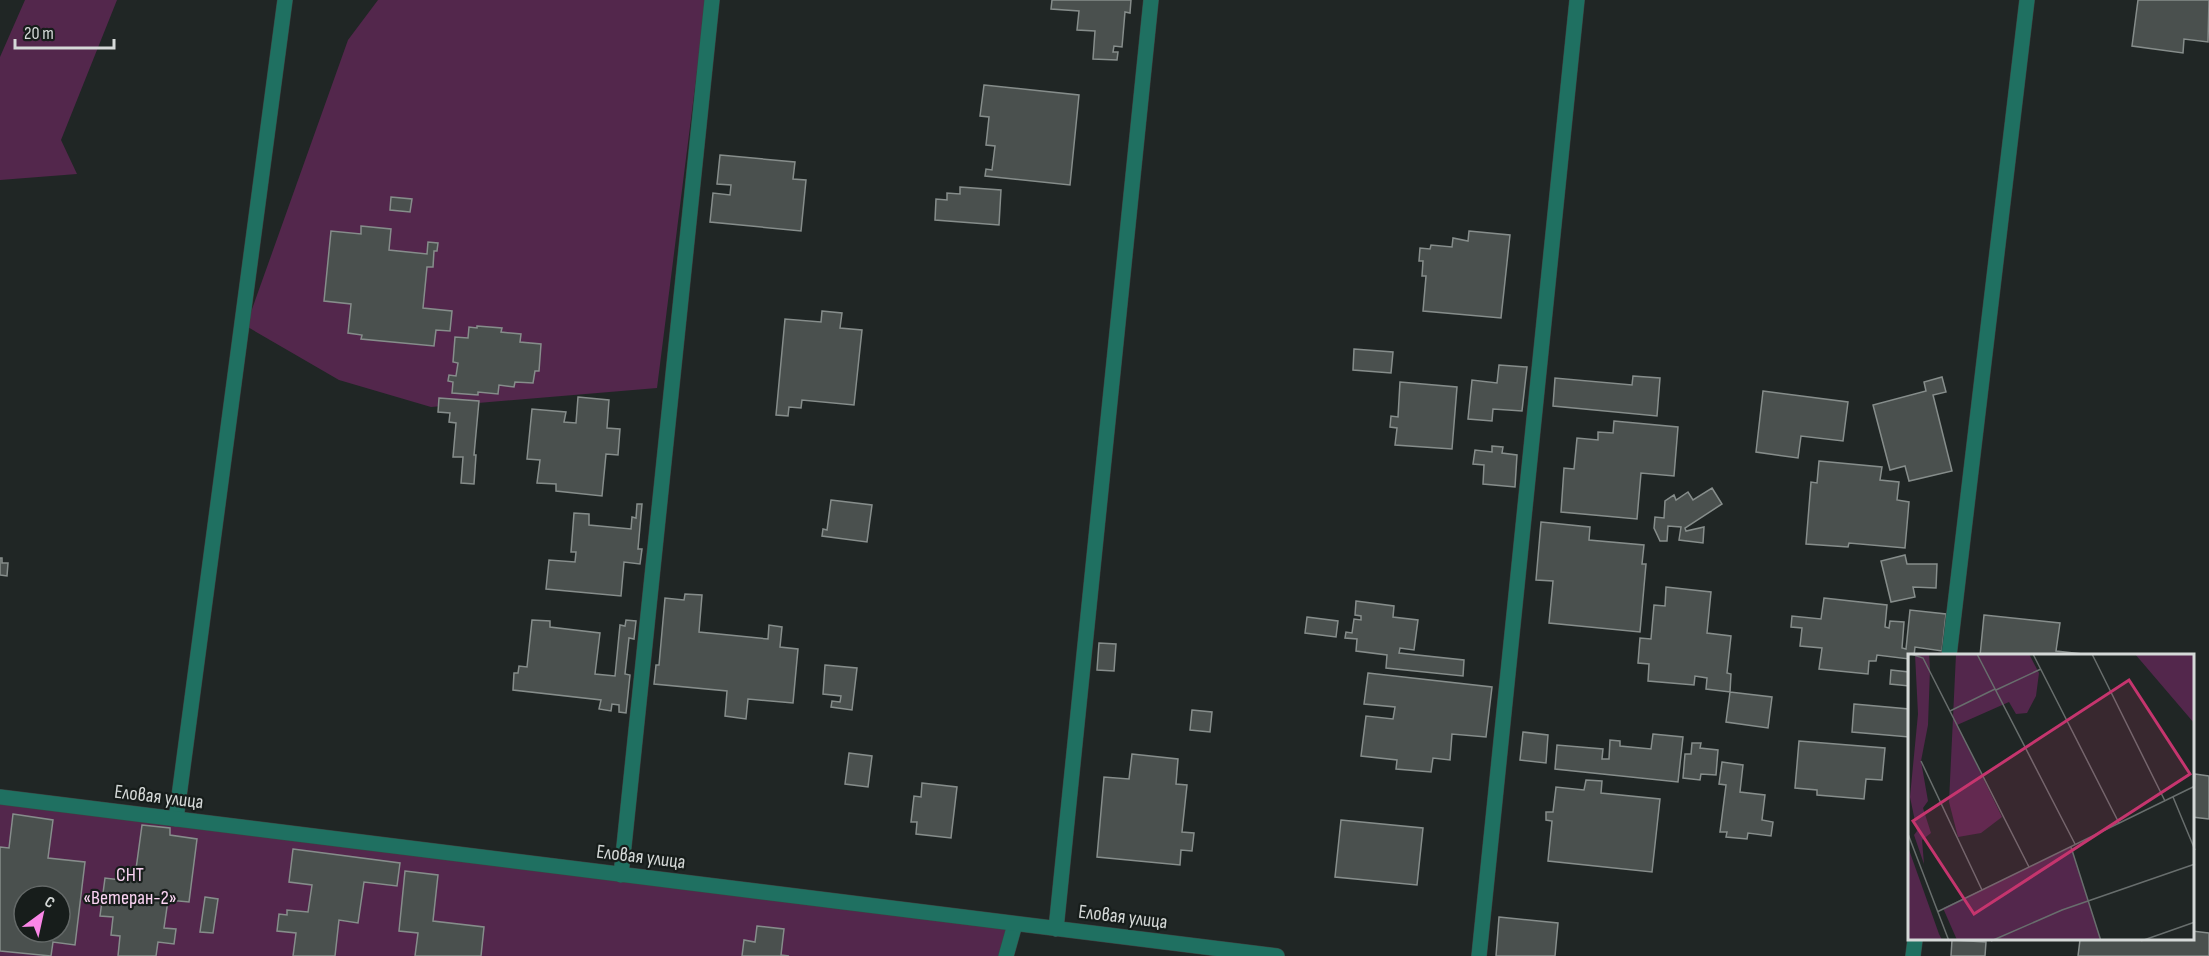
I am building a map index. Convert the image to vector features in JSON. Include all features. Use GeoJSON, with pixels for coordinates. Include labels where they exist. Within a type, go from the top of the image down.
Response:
{"type":"FeatureCollection","features":[{"type":"Feature","properties":{"kind":"street"},"geometry":{"type":"LineString","coordinates":[[176,819],[285,0]]}},
{"type":"Feature","properties":{"kind":"street"},"geometry":{"type":"LineString","coordinates":[[621,875],[712,0]]}},
{"type":"Feature","properties":{"kind":"street"},"geometry":{"type":"LineString","coordinates":[[1056,929],[1151,0]]}},
{"type":"Feature","properties":{"kind":"street"},"geometry":{"type":"LineString","coordinates":[[1479,956],[1577,0]]}},
{"type":"Feature","properties":{"kind":"street"},"geometry":{"type":"LineString","coordinates":[[1949,654],[2026,0]]}},
{"type":"Feature","properties":{"kind":"street","name":"Еловая улица"},"geometry":{"type":"LineString","coordinates":[[0,797],[1277,956]]}},
{"type":"Feature","properties":{"kind":"street"},"geometry":{"type":"LineString","coordinates":[[1006,956],[1015,924]]}},
{"type":"Feature","properties":{"kind":"street"},"geometry":{"type":"LineString","coordinates":[[1914,956],[1916,941]]}},
{"type":"Feature","properties":{"kind":"green space"},"geometry":{"type":"Polygon","coordinates":[[[25,0],[117,0],[61,140],[77,174],[0,180],[0,57],[25,0]]]}},
{"type":"Feature","properties":{"kind":"green space"},"geometry":{"type":"Polygon","coordinates":[[[378,0],[706,0],[657,388],[431,407],[339,380],[246,326],[348,40],[378,0]]]}},
{"type":"Feature","properties":{"kind":"green space","name":"СНТ «Ветеран-2»"},"geometry":{"type":"Polygon","coordinates":[[[0,797],[1015,924],[1006,956],[0,956],[0,797]]]}},
{"type":"Feature","properties":{"kind":"building"},"geometry":{"type":"Polygon","coordinates":[[[1052,0],[1131,0],[1130,13],[1125,12],[1122,47],[1114,46],[1113,52],[1118,52],[1117,60],[1093,59],[1095,31],[1077,30],[1079,11],[1051,9],[1052,0]]]}},
{"type":"Feature","properties":{"kind":"building"},"geometry":{"type":"Polygon","coordinates":[[[2138,0],[2209,0],[2208,42],[2184,39],[2183,53],[2132,46],[2138,0]]]}},
{"type":"Feature","properties":{"kind":"building"},"geometry":{"type":"Polygon","coordinates":[[[984,85],[1079,95],[1070,185],[985,176],[986,169],[992,170],[995,146],[986,145],[989,117],[980,116],[984,85]]]}},
{"type":"Feature","properties":{"kind":"building"},"geometry":{"type":"Polygon","coordinates":[[[720,155],[795,162],[793,179],[806,180],[801,231],[710,222],[713,193],[730,195],[731,185],[717,184],[720,155]]]}},
{"type":"Feature","properties":{"kind":"building"},"geometry":{"type":"Polygon","coordinates":[[[960,187],[1001,190],[999,225],[935,220],[936,199],[947,200],[947,193],[960,194],[960,187]]]}},
{"type":"Feature","properties":{"kind":"building"},"geometry":{"type":"Polygon","coordinates":[[[391,197],[412,199],[410,212],[390,210],[391,197]]]}},
{"type":"Feature","properties":{"kind":"building"},"geometry":{"type":"Polygon","coordinates":[[[361,226],[391,229],[389,250],[427,254],[428,242],[438,243],[437,251],[434,251],[433,267],[427,267],[423,308],[452,311],[450,331],[436,330],[434,346],[361,339],[362,335],[348,333],[351,304],[324,301],[331,231],[361,234],[361,226]]]}},
{"type":"Feature","properties":{"kind":"building"},"geometry":{"type":"Polygon","coordinates":[[[1469,231],[1510,235],[1501,318],[1423,311],[1426,276],[1422,276],[1423,261],[1419,261],[1420,248],[1430,249],[1431,245],[1452,247],[1453,238],[1468,241],[1469,231]]]}},
{"type":"Feature","properties":{"kind":"building"},"geometry":{"type":"Polygon","coordinates":[[[822,311],[842,313],[840,328],[862,330],[854,405],[802,400],[801,408],[789,407],[788,416],[776,415],[785,319],[821,322],[822,311]]]}},
{"type":"Feature","properties":{"kind":"building"},"geometry":{"type":"Polygon","coordinates":[[[477,326],[502,328],[501,332],[521,334],[520,342],[541,344],[539,371],[535,371],[533,383],[515,382],[514,387],[499,385],[498,394],[452,393],[453,382],[448,381],[449,375],[456,376],[458,363],[453,362],[455,337],[468,338],[469,327],[477,328],[477,326]]]}},
{"type":"Feature","properties":{"kind":"building"},"geometry":{"type":"Polygon","coordinates":[[[1354,349],[1393,352],[1391,373],[1353,370],[1354,349]]]}},
{"type":"Feature","properties":{"kind":"building"},"geometry":{"type":"Polygon","coordinates":[[[1499,365],[1527,367],[1522,411],[1493,409],[1492,421],[1468,419],[1472,380],[1497,383],[1499,365]]]}},
{"type":"Feature","properties":{"kind":"building"},"geometry":{"type":"Polygon","coordinates":[[[1633,376],[1660,378],[1657,416],[1553,406],[1555,378],[1632,385],[1633,376]]]}},
{"type":"Feature","properties":{"kind":"building"},"geometry":{"type":"Polygon","coordinates":[[[1942,377],[1946,392],[1933,395],[1952,471],[1909,481],[1905,466],[1890,470],[1873,405],[1926,391],[1924,382],[1942,377]]]}},
{"type":"Feature","properties":{"kind":"building"},"geometry":{"type":"Polygon","coordinates":[[[1400,382],[1457,387],[1452,449],[1395,445],[1397,428],[1390,427],[1391,416],[1398,417],[1400,382]]]}},
{"type":"Feature","properties":{"kind":"building"},"geometry":{"type":"Polygon","coordinates":[[[1763,391],[1848,402],[1843,441],[1801,436],[1798,458],[1756,452],[1763,391]]]}},
{"type":"Feature","properties":{"kind":"building"},"geometry":{"type":"Polygon","coordinates":[[[578,397],[609,400],[607,428],[620,429],[618,455],[606,454],[602,496],[556,491],[556,484],[537,483],[540,460],[527,459],[532,409],[566,412],[564,422],[576,423],[578,397]]]}},
{"type":"Feature","properties":{"kind":"building"},"geometry":{"type":"Polygon","coordinates":[[[439,398],[479,401],[474,484],[461,483],[463,457],[453,457],[456,423],[449,422],[450,413],[438,412],[439,398]]]}},
{"type":"Feature","properties":{"kind":"building"},"geometry":{"type":"Polygon","coordinates":[[[1614,421],[1678,427],[1674,476],[1641,473],[1637,519],[1561,512],[1564,468],[1574,469],[1577,438],[1598,440],[1598,432],[1613,433],[1614,421]]]}},
{"type":"Feature","properties":{"kind":"building"},"geometry":{"type":"Polygon","coordinates":[[[1492,446],[1503,447],[1502,453],[1517,455],[1515,487],[1483,484],[1484,465],[1473,464],[1475,450],[1492,452],[1492,446]]]}},
{"type":"Feature","properties":{"kind":"building"},"geometry":{"type":"Polygon","coordinates":[[[1819,461],[1882,467],[1880,480],[1899,482],[1897,500],[1909,502],[1905,548],[1849,543],[1848,547],[1806,544],[1811,482],[1817,483],[1819,461]]]}},
{"type":"Feature","properties":{"kind":"building"},"geometry":{"type":"Polygon","coordinates":[[[1712,488],[1722,504],[1685,528],[1686,531],[1704,527],[1703,543],[1679,540],[1681,527],[1668,526],[1667,541],[1660,541],[1654,528],[1655,517],[1664,518],[1665,501],[1674,495],[1676,500],[1688,492],[1693,500],[1712,488]]]}},
{"type":"Feature","properties":{"kind":"building"},"geometry":{"type":"Polygon","coordinates":[[[831,500],[872,505],[867,542],[822,536],[823,529],[827,530],[831,500]]]}},
{"type":"Feature","properties":{"kind":"building"},"geometry":{"type":"Polygon","coordinates":[[[637,504],[642,504],[638,549],[642,549],[640,564],[624,562],[621,596],[546,589],[549,560],[575,562],[576,552],[571,552],[574,513],[589,514],[589,525],[631,529],[632,517],[636,518],[637,504]]]}},
{"type":"Feature","properties":{"kind":"building"},"geometry":{"type":"Polygon","coordinates":[[[1541,522],[1590,527],[1589,540],[1644,545],[1642,564],[1646,564],[1640,632],[1549,623],[1553,581],[1536,580],[1541,522]]]}},
{"type":"Feature","properties":{"kind":"building"},"geometry":{"type":"Polygon","coordinates":[[[1905,555],[1907,564],[1937,564],[1936,588],[1913,587],[1915,597],[1891,602],[1881,561],[1905,555]]]}},
{"type":"Feature","properties":{"kind":"building"},"geometry":{"type":"Polygon","coordinates":[[[0,558],[2,558],[2,563],[8,563],[7,576],[0,575],[0,558]]]}},
{"type":"Feature","properties":{"kind":"building"},"geometry":{"type":"Polygon","coordinates":[[[1666,587],[1711,592],[1707,633],[1731,636],[1727,673],[1731,674],[1730,692],[1706,689],[1707,678],[1695,676],[1694,685],[1648,681],[1649,664],[1638,663],[1640,638],[1651,639],[1654,605],[1665,606],[1666,587]]]}},
{"type":"Feature","properties":{"kind":"building"},"geometry":{"type":"Polygon","coordinates":[[[685,594],[702,595],[699,632],[768,639],[769,625],[782,627],[780,647],[798,649],[793,703],[748,699],[746,719],[725,716],[727,691],[654,684],[656,665],[659,665],[665,598],[684,600],[685,594]]]}},
{"type":"Feature","properties":{"kind":"building"},"geometry":{"type":"Polygon","coordinates":[[[1824,598],[1887,605],[1885,627],[1889,628],[1890,621],[1904,622],[1902,648],[1906,649],[1910,610],[1946,614],[1942,651],[1915,647],[1914,654],[1908,654],[1908,659],[1877,655],[1876,661],[1869,661],[1868,674],[1819,669],[1822,648],[1800,646],[1802,628],[1791,627],[1792,616],[1821,619],[1824,598]]]}},
{"type":"Feature","properties":{"kind":"building"},"geometry":{"type":"Polygon","coordinates":[[[1356,601],[1394,606],[1393,617],[1418,620],[1414,650],[1400,648],[1399,653],[1464,660],[1463,676],[1386,668],[1387,655],[1356,651],[1357,639],[1345,638],[1346,632],[1352,633],[1354,619],[1361,620],[1361,616],[1355,615],[1356,601]]]}},
{"type":"Feature","properties":{"kind":"building"},"geometry":{"type":"Polygon","coordinates":[[[1984,615],[2060,623],[2056,651],[2083,654],[1980,654],[1984,615]]]}},
{"type":"Feature","properties":{"kind":"building"},"geometry":{"type":"Polygon","coordinates":[[[1307,617],[1338,621],[1336,637],[1305,633],[1307,617]]]}},
{"type":"Feature","properties":{"kind":"building"},"geometry":{"type":"Polygon","coordinates":[[[532,620],[550,621],[550,627],[600,633],[595,674],[615,676],[620,625],[625,626],[626,620],[636,621],[634,639],[629,638],[625,674],[630,675],[626,713],[619,712],[619,705],[612,704],[611,711],[599,709],[601,700],[513,690],[514,673],[518,673],[519,666],[527,667],[532,620]]]}},
{"type":"Feature","properties":{"kind":"building"},"geometry":{"type":"Polygon","coordinates":[[[1099,643],[1116,644],[1114,671],[1097,670],[1099,643]]]}},
{"type":"Feature","properties":{"kind":"building"},"geometry":{"type":"Polygon","coordinates":[[[825,665],[857,668],[852,710],[831,707],[832,701],[840,702],[841,696],[823,694],[825,665]]]}},
{"type":"Feature","properties":{"kind":"building"},"geometry":{"type":"Polygon","coordinates":[[[1891,670],[1908,672],[1908,686],[1890,684],[1891,670]]]}},
{"type":"Feature","properties":{"kind":"building"},"geometry":{"type":"Polygon","coordinates":[[[1368,673],[1492,687],[1486,737],[1452,734],[1450,760],[1433,758],[1431,772],[1396,769],[1397,760],[1361,756],[1366,716],[1393,719],[1395,707],[1364,704],[1368,673]]]}},
{"type":"Feature","properties":{"kind":"building"},"geometry":{"type":"Polygon","coordinates":[[[1730,692],[1772,697],[1768,728],[1726,722],[1730,692]]]}},
{"type":"Feature","properties":{"kind":"building"},"geometry":{"type":"Polygon","coordinates":[[[1854,704],[1908,709],[1908,737],[1852,732],[1854,704]]]}},
{"type":"Feature","properties":{"kind":"building"},"geometry":{"type":"Polygon","coordinates":[[[1192,710],[1212,712],[1210,732],[1190,730],[1192,710]]]}},
{"type":"Feature","properties":{"kind":"building"},"geometry":{"type":"Polygon","coordinates":[[[1523,732],[1548,735],[1546,763],[1520,760],[1523,732]]]}},
{"type":"Feature","properties":{"kind":"building"},"geometry":{"type":"Polygon","coordinates":[[[1653,734],[1683,737],[1678,782],[1555,769],[1557,745],[1603,749],[1602,759],[1609,759],[1610,740],[1620,741],[1620,746],[1651,749],[1653,734]]]}},
{"type":"Feature","properties":{"kind":"building"},"geometry":{"type":"Polygon","coordinates":[[[1799,741],[1885,748],[1882,780],[1866,779],[1864,799],[1817,795],[1817,790],[1795,788],[1799,741]]]}},
{"type":"Feature","properties":{"kind":"building"},"geometry":{"type":"Polygon","coordinates":[[[1692,743],[1701,743],[1700,748],[1718,750],[1716,775],[1701,774],[1700,780],[1683,778],[1685,754],[1691,754],[1692,743]]]}},
{"type":"Feature","properties":{"kind":"building"},"geometry":{"type":"Polygon","coordinates":[[[849,753],[872,756],[868,787],[845,784],[849,753]]]}},
{"type":"Feature","properties":{"kind":"building"},"geometry":{"type":"Polygon","coordinates":[[[1132,754],[1178,759],[1176,784],[1187,785],[1182,832],[1194,833],[1192,851],[1181,850],[1180,865],[1097,857],[1104,777],[1129,779],[1132,754]]]}},
{"type":"Feature","properties":{"kind":"building"},"geometry":{"type":"Polygon","coordinates":[[[1722,762],[1743,765],[1740,792],[1765,795],[1762,820],[1773,822],[1771,836],[1748,833],[1747,839],[1726,837],[1727,832],[1720,832],[1726,785],[1719,784],[1722,762]]]}},
{"type":"Feature","properties":{"kind":"building"},"geometry":{"type":"Polygon","coordinates":[[[2195,774],[2209,776],[2209,819],[2194,817],[2195,774]]]}},
{"type":"Feature","properties":{"kind":"building"},"geometry":{"type":"Polygon","coordinates":[[[1586,780],[1602,781],[1601,793],[1660,799],[1652,872],[1548,861],[1552,821],[1546,820],[1546,812],[1553,812],[1556,787],[1584,790],[1586,780]]]}},
{"type":"Feature","properties":{"kind":"building"},"geometry":{"type":"Polygon","coordinates":[[[922,783],[957,787],[951,838],[916,834],[917,822],[911,822],[914,796],[921,797],[922,783]]]}},
{"type":"Feature","properties":{"kind":"building"},"geometry":{"type":"Polygon","coordinates":[[[13,814],[53,820],[48,858],[85,862],[75,945],[68,944],[72,944],[72,884],[12,884],[12,944],[53,944],[51,956],[0,951],[0,847],[9,848],[13,814]]]}},
{"type":"Feature","properties":{"kind":"building"},"geometry":{"type":"Polygon","coordinates":[[[1341,820],[1423,828],[1417,885],[1335,877],[1341,820]]]}},
{"type":"Feature","properties":{"kind":"building"},"geometry":{"type":"Polygon","coordinates":[[[142,825],[170,828],[170,835],[197,839],[189,902],[168,900],[164,928],[176,929],[174,944],[158,942],[156,956],[118,956],[120,936],[111,935],[113,917],[100,916],[105,878],[121,880],[123,868],[136,869],[142,825]]]}},
{"type":"Feature","properties":{"kind":"building"},"geometry":{"type":"Polygon","coordinates":[[[293,849],[400,863],[397,886],[364,882],[358,923],[339,920],[335,956],[293,956],[296,933],[277,931],[279,914],[287,915],[287,910],[308,912],[312,885],[289,882],[293,849]]]}},
{"type":"Feature","properties":{"kind":"building"},"geometry":{"type":"Polygon","coordinates":[[[405,871],[438,875],[433,921],[484,927],[481,956],[415,956],[418,933],[399,931],[405,871]]]}},
{"type":"Feature","properties":{"kind":"building"},"geometry":{"type":"Polygon","coordinates":[[[205,897],[218,899],[213,933],[200,932],[205,897]]]}},
{"type":"Feature","properties":{"kind":"building"},"geometry":{"type":"Polygon","coordinates":[[[1499,917],[1558,923],[1555,956],[1496,956],[1499,917]]]}},
{"type":"Feature","properties":{"kind":"building"},"geometry":{"type":"Polygon","coordinates":[[[757,926],[784,929],[781,955],[789,956],[742,956],[744,940],[755,942],[757,926]]]}},
{"type":"Feature","properties":{"kind":"building"},"geometry":{"type":"Polygon","coordinates":[[[2194,931],[2209,933],[2209,956],[2078,956],[2080,941],[2194,941],[2194,931]]]}},
{"type":"Feature","properties":{"kind":"building"},"geometry":{"type":"Polygon","coordinates":[[[1952,941],[1986,942],[1985,956],[1951,956],[1952,941]]]}}]}
